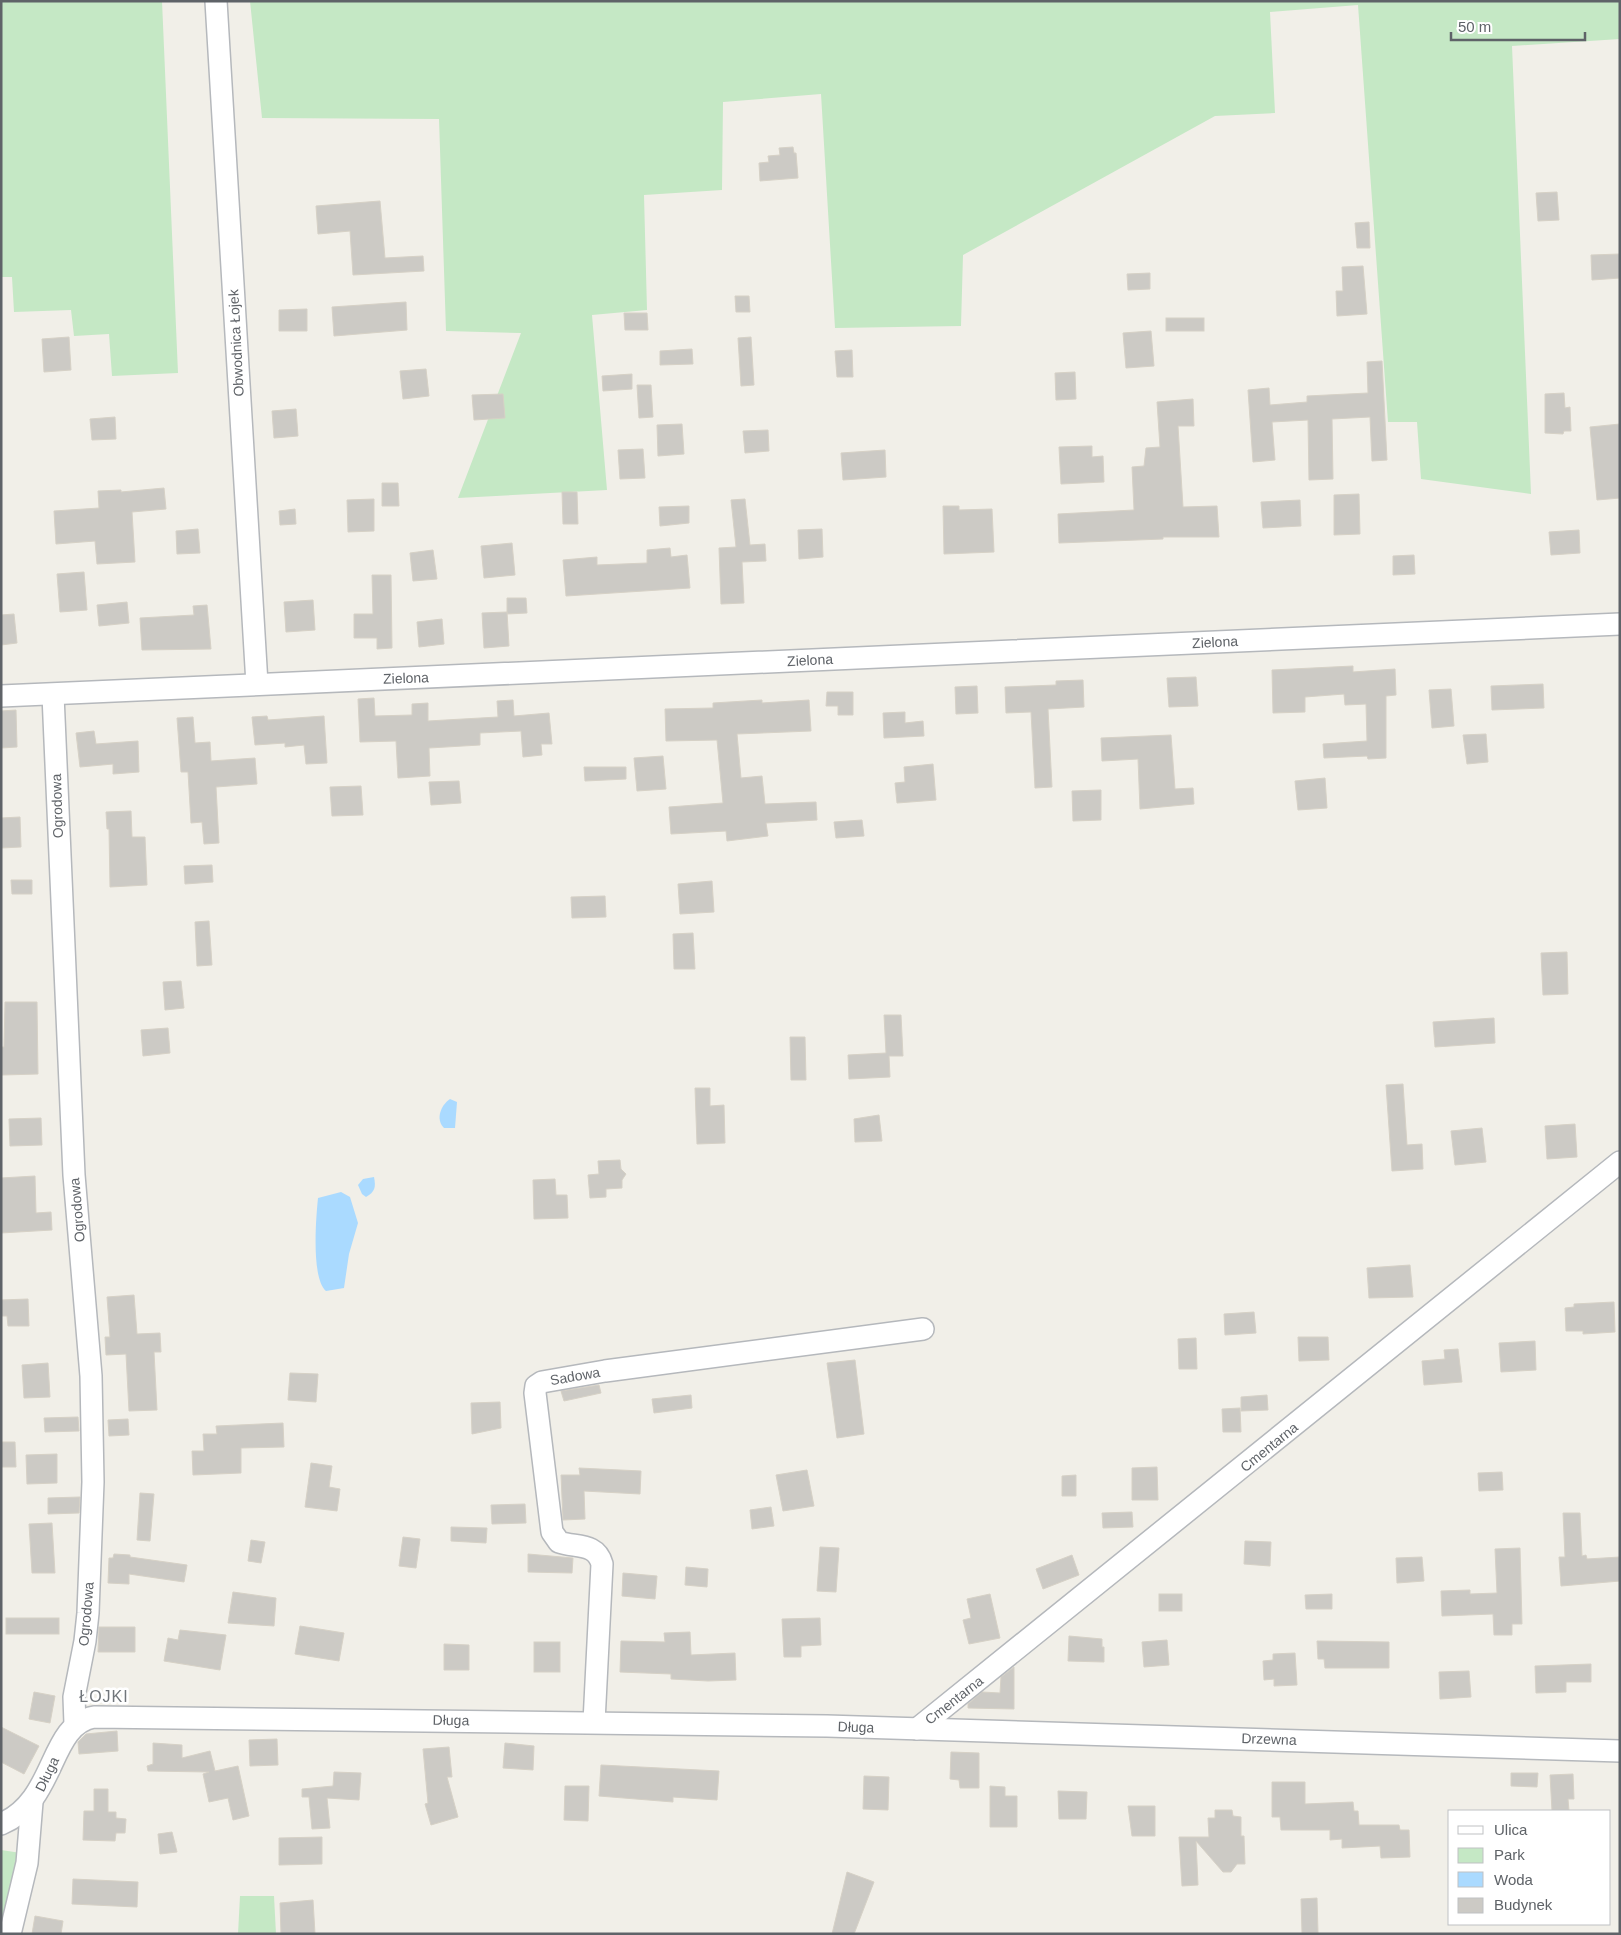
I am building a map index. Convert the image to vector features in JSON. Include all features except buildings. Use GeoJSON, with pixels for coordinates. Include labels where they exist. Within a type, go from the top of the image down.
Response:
{"type":"FeatureCollection","features":[{"type":"Feature","properties":{"kind":"street","name":"Obwodnica Łojek"},"geometry":{"type":"LineString","coordinates":[[216,1],[257,684]]}},
{"type":"Feature","properties":{"kind":"street","name":"Zielona"},"geometry":{"type":"LineString","coordinates":[[1,696],[1620,624]]}},
{"type":"Feature","properties":{"kind":"street","name":"Ogrodowa"},"geometry":{"type":"LineString","coordinates":[[53,694],[74,1175],[91,1376],[93,1482],[88,1613],[85,1641],[74,1697],[74,1724]]}},
{"type":"Feature","properties":{"kind":"street","name":"Cmentarna"},"geometry":{"type":"LineString","coordinates":[[917,1729],[1620,1162]]}},
{"type":"Feature","properties":{"kind":"street","name":"Sadowa"},"geometry":{"type":"LineString","coordinates":[[594,1722],[602,1564],[599,1555],[591,1549],[559,1542],[552,1532],[535,1393],[536,1386],[542,1382],[605,1371],[923,1329]]}},
{"type":"Feature","properties":{"kind":"street","name":"Długa"},"geometry":{"type":"LineString","coordinates":[[1,1824],[32,1802],[46,1778],[65,1736],[74,1724],[94,1717],[594,1722],[917,1729]]}},
{"type":"Feature","properties":{"kind":"street","name":"Drzewna"},"geometry":{"type":"LineString","coordinates":[[917,1729],[1620,1751]]}},
{"type":"Feature","properties":{"kind":"street","name":"Długa"},"geometry":{"type":"LineString","coordinates":[[10,1934],[27,1863],[32,1802]]}},
{"type":"Feature","properties":{"kind":"green space"},"geometry":{"type":"Polygon","coordinates":[[[1,1],[162,1],[178,373],[112,376],[109,334],[74,336],[71,310],[14,312],[12,277],[1,277],[1,1]]]}},
{"type":"Feature","properties":{"kind":"green space"},"geometry":{"type":"Polygon","coordinates":[[[250,1],[1620,1],[1620,39],[1512,46],[1531,494],[1421,479],[1417,422],[1388,422],[1358,5],[1270,12],[1275,113],[1215,116],[963,255],[961,326],[835,328],[821,94],[723,102],[722,190],[644,195],[647,310],[592,315],[607,490],[458,498],[521,333],[446,331],[439,119],[262,118],[250,1]]]}},
{"type":"Feature","properties":{"kind":"green space"},"geometry":{"type":"Polygon","coordinates":[[[1,1850],[21,1853],[1,1934],[1,1850]]]}},
{"type":"Feature","properties":{"kind":"green space"},"geometry":{"type":"Polygon","coordinates":[[[240,1896],[274,1896],[276,1934],[238,1934],[240,1896]]]}},
{"type":"Feature","properties":{"kind":"water"},"geometry":{"type":"Polygon","coordinates":[[[450,1099],[457,1102],[455,1128],[444,1128],[440,1121],[440,1112],[450,1099]]]}},
{"type":"Feature","properties":{"kind":"water"},"geometry":{"type":"Polygon","coordinates":[[[374,1177],[374,1189],[366,1197],[362,1194],[358,1185],[363,1179],[374,1177]]]}},
{"type":"Feature","properties":{"kind":"water"},"geometry":{"type":"Polygon","coordinates":[[[341,1192],[350,1197],[358,1223],[349,1254],[344,1288],[326,1291],[321,1284],[316,1261],[318,1198],[341,1192]]]}},
{"type":"Feature","properties":{"kind":"district","name":"ŁOJKI"},"geometry":{"type":"Point","coordinates":[104,1696]}}]}
